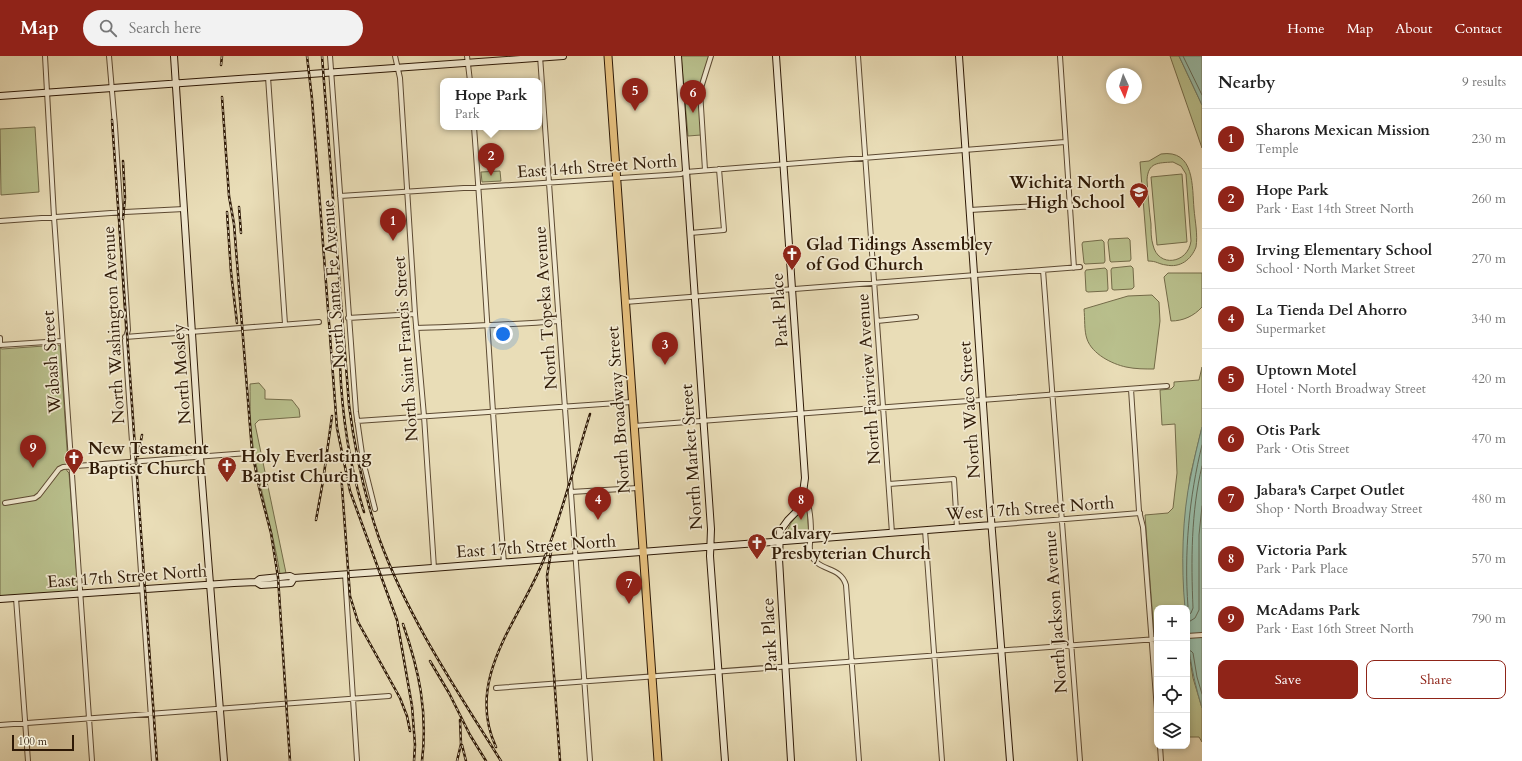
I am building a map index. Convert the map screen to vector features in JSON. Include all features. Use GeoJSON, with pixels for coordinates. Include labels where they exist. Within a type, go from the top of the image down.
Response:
{"type":"FeatureCollection","features":[{"type":"Feature","properties":{"kind":"main road","name":"North Broadway Street"},"geometry":{"type":"LineString","coordinates":[[608,56],[658,761]]}},
{"type":"Feature","properties":{"kind":"street","name":"Wabash Street"},"geometry":{"type":"LineString","coordinates":[[45,56],[62,341],[92,761]]}},
{"type":"Feature","properties":{"kind":"street","name":"North Washington Avenue"},"geometry":{"type":"LineString","coordinates":[[109,56],[128,330],[125,337],[154,761]]}},
{"type":"Feature","properties":{"kind":"street","name":"North Mosley"},"geometry":{"type":"LineString","coordinates":[[174,56],[200,457],[224,761]]}},
{"type":"Feature","properties":{"kind":"street","name":"North Santa Fe Avenue"},"geometry":{"type":"LineString","coordinates":[[330,56],[348,318],[357,420],[362,454],[375,509]]}},
{"type":"Feature","properties":{"kind":"street","name":"North Saint Francis Street"},"geometry":{"type":"LineString","coordinates":[[395,56],[400,78],[415,314],[424,416],[434,568]]}},
{"type":"Feature","properties":{"kind":"street"},"geometry":{"type":"LineString","coordinates":[[0,96],[397,68],[467,59],[563,56]]}},
{"type":"Feature","properties":{"kind":"street","name":"North Market Street"},"geometry":{"type":"LineString","coordinates":[[678,56],[711,529],[710,547],[725,761]]}},
{"type":"Feature","properties":{"kind":"street"},"geometry":{"type":"LineString","coordinates":[[705,170],[700,91],[711,56]]}},
{"type":"Feature","properties":{"kind":"street","name":"Park Place"},"geometry":{"type":"LineString","coordinates":[[776,56],[805,478],[799,509],[780,531],[778,559],[791,761]]}},
{"type":"Feature","properties":{"kind":"street","name":"North Fairview Avenue"},"geometry":{"type":"LineString","coordinates":[[858,56],[892,533]]}},
{"type":"Feature","properties":{"kind":"street","name":"North Waco Street"},"geometry":{"type":"LineString","coordinates":[[959,56],[1010,761]]}},
{"type":"Feature","properties":{"kind":"street"},"geometry":{"type":"LineString","coordinates":[[1060,56],[1074,268]]}},
{"type":"Feature","properties":{"kind":"street","name":"North Topeka Avenue"},"geometry":{"type":"LineString","coordinates":[[541,57],[548,183],[590,761]]}},
{"type":"Feature","properties":{"kind":"street"},"geometry":{"type":"LineString","coordinates":[[467,59],[470,78]]}},
{"type":"Feature","properties":{"kind":"street"},"geometry":{"type":"LineString","coordinates":[[268,77],[285,324]]}},
{"type":"Feature","properties":{"kind":"street"},"geometry":{"type":"LineString","coordinates":[[474,130],[488,326],[492,411],[504,563]]}},
{"type":"Feature","properties":{"kind":"street","name":"East 14th Street North"},"geometry":{"type":"LineString","coordinates":[[340,196],[617,179],[681,174],[705,170],[1065,142]]}},
{"type":"Feature","properties":{"kind":"street"},"geometry":{"type":"LineString","coordinates":[[690,233],[724,230],[720,169]]}},
{"type":"Feature","properties":{"kind":"street"},"geometry":{"type":"LineString","coordinates":[[970,210],[1070,204]]}},
{"type":"Feature","properties":{"kind":"street"},"geometry":{"type":"LineString","coordinates":[[0,221],[184,209]]}},
{"type":"Feature","properties":{"kind":"street"},"geometry":{"type":"LineString","coordinates":[[626,302],[1080,267]]}},
{"type":"Feature","properties":{"kind":"street","name":"North Jackson Avenue"},"geometry":{"type":"LineString","coordinates":[[1043,270],[1080,761]]}},
{"type":"Feature","properties":{"kind":"street"},"geometry":{"type":"LineString","coordinates":[[348,318],[415,314]]}},
{"type":"Feature","properties":{"kind":"street"},"geometry":{"type":"LineString","coordinates":[[877,320],[916,317]]}},
{"type":"Feature","properties":{"kind":"street"},"geometry":{"type":"LineString","coordinates":[[416,328],[480,324],[488,326],[559,321]]}},
{"type":"Feature","properties":{"kind":"street"},"geometry":{"type":"LineString","coordinates":[[125,337],[319,322]]}},
{"type":"Feature","properties":{"kind":"street"},"geometry":{"type":"LineString","coordinates":[[0,338],[0,345],[62,341]]}},
{"type":"Feature","properties":{"kind":"street"},"geometry":{"type":"LineString","coordinates":[[634,426],[1167,386]]}},
{"type":"Feature","properties":{"kind":"street"},"geometry":{"type":"LineString","coordinates":[[1130,389],[1155,677]]}},
{"type":"Feature","properties":{"kind":"street"},"geometry":{"type":"LineString","coordinates":[[357,420],[492,411],[501,412],[632,402]]}},
{"type":"Feature","properties":{"kind":"street"},"geometry":{"type":"LineString","coordinates":[[5,503],[35,498],[59,469],[248,454]]}},
{"type":"Feature","properties":{"kind":"street"},"geometry":{"type":"LineString","coordinates":[[888,484],[954,479],[957,528]]}},
{"type":"Feature","properties":{"kind":"street"},"geometry":{"type":"LineString","coordinates":[[571,492],[638,488]]}},
{"type":"Feature","properties":{"kind":"street","name":"Park Place"},"geometry":{"type":"LineString","coordinates":[[803,491],[808,500],[811,534],[810,551],[815,561],[824,567],[837,571],[844,579],[846,585],[852,662]]}},
{"type":"Feature","properties":{"kind":"street","name":"West 17th Street North"},"geometry":{"type":"LineString","coordinates":[[779,542],[1140,514]]}},
{"type":"Feature","properties":{"kind":"street"},"geometry":{"type":"LineString","coordinates":[[925,530],[942,761]]}},
{"type":"Feature","properties":{"kind":"street","name":"East 17th Street North"},"geometry":{"type":"LineString","coordinates":[[0,599],[256,582],[260,579],[290,576],[294,578],[779,542]]}},
{"type":"Feature","properties":{"kind":"street"},"geometry":{"type":"LineString","coordinates":[[345,574],[357,761]]}},
{"type":"Feature","properties":{"kind":"street"},"geometry":{"type":"LineString","coordinates":[[16,598],[28,761]]}},
{"type":"Feature","properties":{"kind":"street"},"geometry":{"type":"LineString","coordinates":[[1190,636],[1202,635]]}},
{"type":"Feature","properties":{"kind":"street"},"geometry":{"type":"LineString","coordinates":[[496,688],[784,668],[1152,639]]}},
{"type":"Feature","properties":{"kind":"street"},"geometry":{"type":"LineString","coordinates":[[852,662],[859,761]]}},
{"type":"Feature","properties":{"kind":"street"},"geometry":{"type":"LineString","coordinates":[[0,725],[389,696]]}},
{"type":"Feature","properties":{"kind":"street"},"geometry":{"type":"LineString","coordinates":[[1160,749],[1161,761]]}},
{"type":"Feature","properties":{"kind":"shaded area"},"geometry":{"type":"Polygon","coordinates":[[[681,56],[709,56],[699,91],[701,135],[688,136],[681,56]]]}},
{"type":"Feature","properties":{"kind":"shaded area"},"geometry":{"type":"Polygon","coordinates":[[[1170,56],[1179,56],[1202,105],[1202,148],[1170,56]]]}},
{"type":"Feature","properties":{"kind":"shaded area"},"geometry":{"type":"Polygon","coordinates":[[[35,127],[39,192],[1,195],[0,129],[35,127]]]}},
{"type":"Feature","properties":{"kind":"shaded area"},"geometry":{"type":"Polygon","coordinates":[[[1161,154],[1172,154],[1180,157],[1186,163],[1190,171],[1197,242],[1191,256],[1180,264],[1171,266],[1148,261],[1140,162],[1149,161],[1161,154]],[[1173,162],[1158,163],[1149,170],[1147,180],[1152,243],[1156,252],[1166,260],[1173,260],[1184,255],[1189,249],[1191,241],[1186,174],[1181,166],[1173,162]]]}},
{"type":"Feature","properties":{"kind":"shaded area"},"geometry":{"type":"Polygon","coordinates":[[[500,171],[501,181],[482,182],[481,172],[500,171]]]}},
{"type":"Feature","properties":{"kind":"shaded area"},"geometry":{"type":"Polygon","coordinates":[[[1182,174],[1187,242],[1157,245],[1151,177],[1182,174]]]}},
{"type":"Feature","properties":{"kind":"shaded area"},"geometry":{"type":"Polygon","coordinates":[[[1128,238],[1130,240],[1130,261],[1111,262],[1108,242],[1109,239],[1128,238]]]}},
{"type":"Feature","properties":{"kind":"shaded area"},"geometry":{"type":"Polygon","coordinates":[[[1102,240],[1104,242],[1104,263],[1085,264],[1083,242],[1102,240]]]}},
{"type":"Feature","properties":{"kind":"shaded area"},"geometry":{"type":"Polygon","coordinates":[[[1131,266],[1133,268],[1134,287],[1132,289],[1112,289],[1112,268],[1131,266]]]}},
{"type":"Feature","properties":{"kind":"shaded area"},"geometry":{"type":"Polygon","coordinates":[[[1105,268],[1107,270],[1107,291],[1086,291],[1086,270],[1105,268]]]}},
{"type":"Feature","properties":{"kind":"shaded area"},"geometry":{"type":"Polygon","coordinates":[[[1168,273],[1202,273],[1202,307],[1195,313],[1180,320],[1171,321],[1164,277],[1168,273]]]}},
{"type":"Feature","properties":{"kind":"shaded area"},"geometry":{"type":"Polygon","coordinates":[[[1152,295],[1159,302],[1160,321],[1154,369],[1121,366],[1103,358],[1093,349],[1086,336],[1084,309],[1128,296],[1152,295]]]}},
{"type":"Feature","properties":{"kind":"shaded area"},"geometry":{"type":"Polygon","coordinates":[[[60,346],[68,463],[66,464],[67,471],[69,473],[78,589],[75,591],[0,596],[0,348],[60,346]]]}},
{"type":"Feature","properties":{"kind":"shaded area"},"geometry":{"type":"Polygon","coordinates":[[[1202,367],[1202,427],[1190,477],[1184,534],[1185,605],[1154,605],[1154,634],[1145,515],[1168,513],[1173,508],[1177,473],[1175,424],[1162,425],[1160,390],[1171,389],[1174,386],[1174,382],[1199,380],[1202,367]]]}},
{"type":"Feature","properties":{"kind":"shaded area"},"geometry":{"type":"Polygon","coordinates":[[[259,383],[265,390],[265,399],[292,400],[299,409],[300,417],[259,420],[255,424],[286,573],[280,574],[252,437],[250,384],[259,383]]]}},
{"type":"Feature","properties":{"kind":"shaded area"},"geometry":{"type":"Polygon","coordinates":[[[806,504],[809,537],[784,537],[791,523],[806,504]]]}},
{"type":"Feature","properties":{"kind":"shaded area"},"geometry":{"type":"Polygon","coordinates":[[[1190,660],[1193,678],[1202,708],[1202,742],[1199,737],[1190,737],[1190,660]]]}},
{"type":"Feature","properties":{"kind":"water"},"geometry":{"type":"Polygon","coordinates":[[[1179,56],[1202,56],[1202,105],[1179,56]]]}},
{"type":"Feature","properties":{"kind":"water"},"geometry":{"type":"Polygon","coordinates":[[[1202,427],[1202,708],[1192,670],[1190,655],[1190,605],[1185,605],[1183,558],[1186,507],[1202,427]]]}},
{"type":"Feature","properties":{"kind":"railway"},"geometry":{"type":"LineString","coordinates":[[221,65],[222,56]]}},
{"type":"Feature","properties":{"kind":"railway"},"geometry":{"type":"LineString","coordinates":[[307,56],[312,99],[337,428],[350,491],[397,620],[412,706],[415,745],[414,761]]}},
{"type":"Feature","properties":{"kind":"railway"},"geometry":{"type":"LineString","coordinates":[[322,56],[349,405],[364,489],[379,538],[391,568],[418,625],[450,680],[501,761]]}},
{"type":"Feature","properties":{"kind":"railway"},"geometry":{"type":"LineString","coordinates":[[222,97],[229,196],[234,224],[252,451],[259,487],[271,533],[278,577],[290,761]]}},
{"type":"Feature","properties":{"kind":"railway"},"geometry":{"type":"LineString","coordinates":[[112,120],[157,761]]}},
{"type":"Feature","properties":{"kind":"railway"},"geometry":{"type":"LineString","coordinates":[[123,161],[125,198],[123,219]]}},
{"type":"Feature","properties":{"kind":"railway"},"geometry":{"type":"LineString","coordinates":[[239,207],[241,233]]}},
{"type":"Feature","properties":{"kind":"railway"},"geometry":{"type":"LineString","coordinates":[[227,212],[231,272],[237,323]]}},
{"type":"Feature","properties":{"kind":"railway"},"geometry":{"type":"LineString","coordinates":[[340,365],[342,402],[350,458],[364,512]]}},
{"type":"Feature","properties":{"kind":"railway"},"geometry":{"type":"LineString","coordinates":[[496,747],[488,722],[487,698],[491,674],[499,650],[534,582],[551,541],[590,414]]}},
{"type":"Feature","properties":{"kind":"railway"},"geometry":{"type":"LineString","coordinates":[[316,520],[332,416]]}},
{"type":"Feature","properties":{"kind":"railway"},"geometry":{"type":"LineString","coordinates":[[138,456],[142,435]]}},
{"type":"Feature","properties":{"kind":"railway"},"geometry":{"type":"LineString","coordinates":[[341,473],[350,596],[358,622],[400,698],[407,716],[410,731]]}},
{"type":"Feature","properties":{"kind":"railway"},"geometry":{"type":"LineString","coordinates":[[551,552],[547,576],[560,761]]}},
{"type":"Feature","properties":{"kind":"railway"},"geometry":{"type":"LineString","coordinates":[[403,624],[414,658],[421,691],[424,725],[422,761]]}},
{"type":"Feature","properties":{"kind":"railway"},"geometry":{"type":"LineString","coordinates":[[430,661],[449,693],[470,735],[486,761]]}},
{"type":"Feature","properties":{"kind":"railway"},"geometry":{"type":"LineString","coordinates":[[457,761],[461,744],[460,720]]}},
{"type":"Feature","properties":{"kind":"railway"},"geometry":{"type":"LineString","coordinates":[[462,745],[466,761]]}},
{"type":"Feature","properties":{"kind":"place","name":"Uptown Motel"},"geometry":{"type":"Point","coordinates":[635,111]}},
{"type":"Feature","properties":{"kind":"place","name":"Otis Park"},"geometry":{"type":"Point","coordinates":[693,113]}},
{"type":"Feature","properties":{"kind":"place","name":"Hope Park"},"geometry":{"type":"Point","coordinates":[491,176]}},
{"type":"Feature","properties":{"kind":"place","name":"Wichita North High School"},"geometry":{"type":"Point","coordinates":[1139,209]}},
{"type":"Feature","properties":{"kind":"place","name":"Sharons Mexican Mission"},"geometry":{"type":"Point","coordinates":[393,241]}},
{"type":"Feature","properties":{"kind":"place","name":"Glad Tidings Assembley of God Church"},"geometry":{"type":"Point","coordinates":[792,271]}},
{"type":"Feature","properties":{"kind":"place","name":"Irving Elementary School"},"geometry":{"type":"Point","coordinates":[665,365]}},
{"type":"Feature","properties":{"kind":"place","name":"McAdams Park"},"geometry":{"type":"Point","coordinates":[33,468]}},
{"type":"Feature","properties":{"kind":"place","name":"New Testament Baptist Church"},"geometry":{"type":"Point","coordinates":[74,475]}},
{"type":"Feature","properties":{"kind":"place","name":"Holy Everlasting Baptist Church"},"geometry":{"type":"Point","coordinates":[227,483]}},
{"type":"Feature","properties":{"kind":"place","name":"La Tienda Del Ahorro"},"geometry":{"type":"Point","coordinates":[598,520]}},
{"type":"Feature","properties":{"kind":"place","name":"Victoria Park"},"geometry":{"type":"Point","coordinates":[801,520]}},
{"type":"Feature","properties":{"kind":"place","name":"Calvary Presbyterian Church"},"geometry":{"type":"Point","coordinates":[757,560]}},
{"type":"Feature","properties":{"kind":"place","name":"Jabara's Carpet Outlet"},"geometry":{"type":"Point","coordinates":[629,604]}}]}
